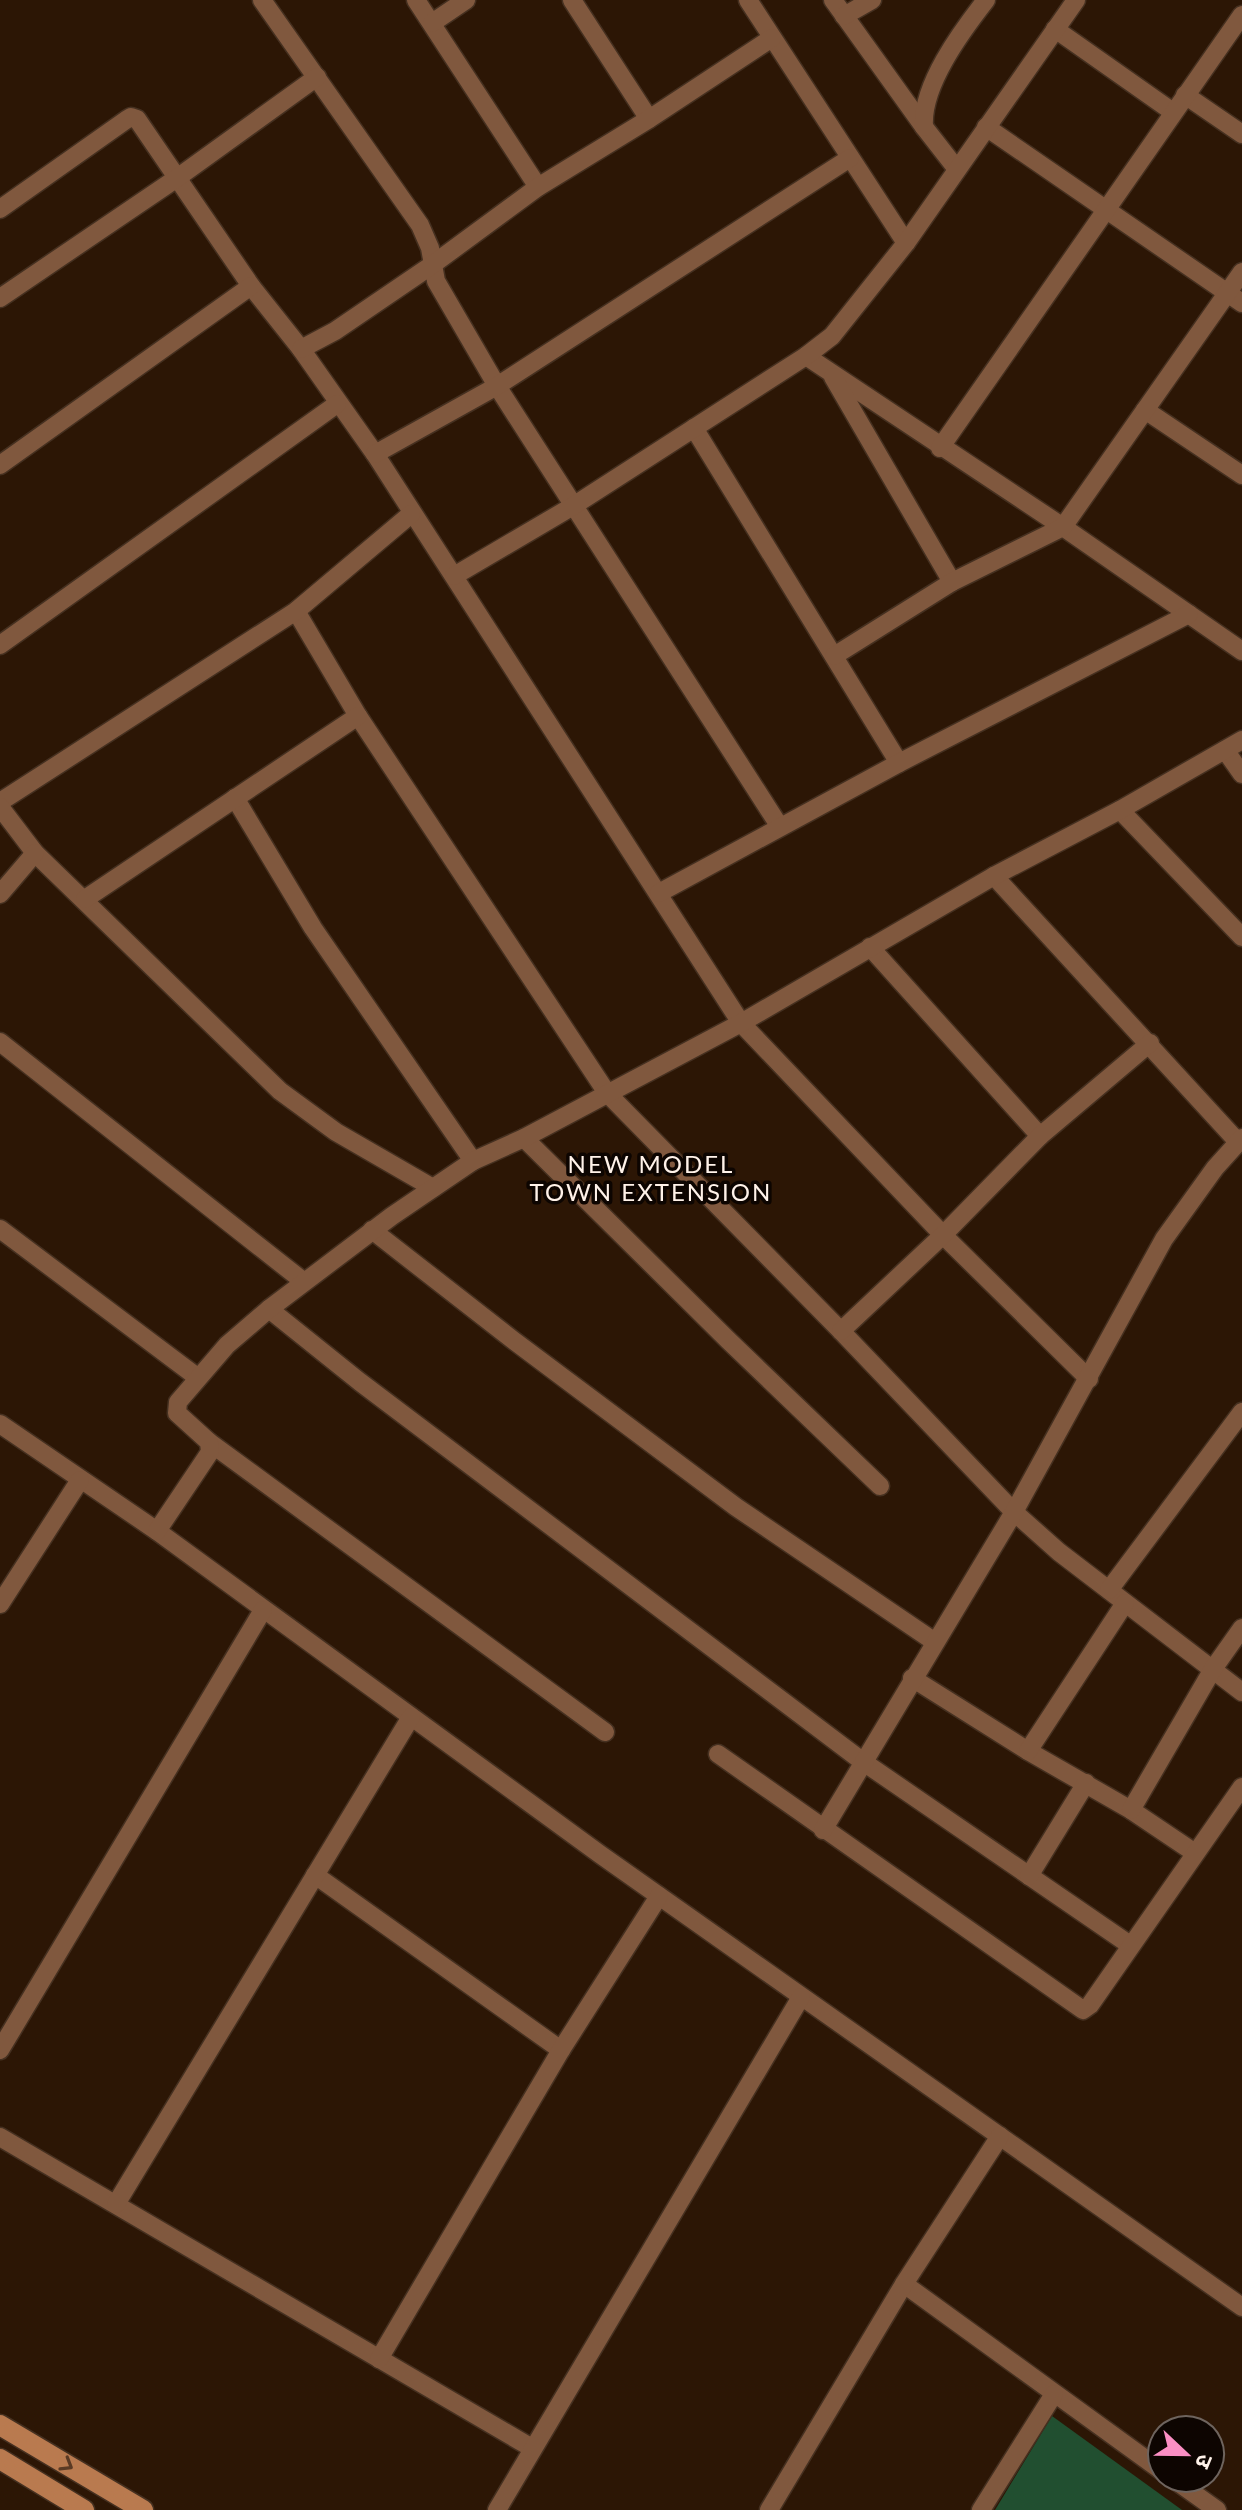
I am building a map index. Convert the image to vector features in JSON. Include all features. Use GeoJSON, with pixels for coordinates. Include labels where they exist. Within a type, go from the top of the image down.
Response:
{"type":"FeatureCollection","features":[{"type":"Feature","properties":{"kind":"main road"},"geometry":{"type":"LineString","coordinates":[[0,2425],[143,2510]]}},
{"type":"Feature","properties":{"kind":"main road"},"geometry":{"type":"LineString","coordinates":[[0,2459],[84,2510]]}},
{"type":"Feature","properties":{"kind":"street"},"geometry":{"type":"LineString","coordinates":[[262,0],[420,225],[443,295],[497,386],[780,827]]}},
{"type":"Feature","properties":{"kind":"street"},"geometry":{"type":"LineString","coordinates":[[416,0],[538,187]]}},
{"type":"Feature","properties":{"kind":"street"},"geometry":{"type":"LineString","coordinates":[[432,23],[466,0]]}},
{"type":"Feature","properties":{"kind":"street"},"geometry":{"type":"LineString","coordinates":[[572,0],[649,119]]}},
{"type":"Feature","properties":{"kind":"street"},"geometry":{"type":"LineString","coordinates":[[748,0],[906,243]]}},
{"type":"Feature","properties":{"kind":"street"},"geometry":{"type":"LineString","coordinates":[[833,0],[956,168]]}},
{"type":"Feature","properties":{"kind":"street"},"geometry":{"type":"LineString","coordinates":[[844,16],[872,0]]}},
{"type":"Feature","properties":{"kind":"street"},"geometry":{"type":"LineString","coordinates":[[924,127],[923,111],[930,90],[957,42],[986,0]]}},
{"type":"Feature","properties":{"kind":"street"},"geometry":{"type":"LineString","coordinates":[[454,576],[573,506],[806,356],[832,336],[906,243],[1072,2]]}},
{"type":"Feature","properties":{"kind":"street"},"geometry":{"type":"LineString","coordinates":[[940,448],[1242,15]]}},
{"type":"Feature","properties":{"kind":"street"},"geometry":{"type":"LineString","coordinates":[[1055,29],[1173,112]]}},
{"type":"Feature","properties":{"kind":"street"},"geometry":{"type":"LineString","coordinates":[[301,349],[335,331],[432,265],[538,187],[772,38]]}},
{"type":"Feature","properties":{"kind":"street"},"geometry":{"type":"LineString","coordinates":[[0,298],[177,178],[317,77]]}},
{"type":"Feature","properties":{"kind":"street"},"geometry":{"type":"LineString","coordinates":[[1185,95],[1242,134]]}},
{"type":"Feature","properties":{"kind":"street"},"geometry":{"type":"LineString","coordinates":[[0,209],[131,117],[141,124],[251,286],[301,349],[375,454],[741,1023],[943,1235],[1089,1379]]}},
{"type":"Feature","properties":{"kind":"street"},"geometry":{"type":"LineString","coordinates":[[986,127],[1235,298]]}},
{"type":"Feature","properties":{"kind":"street"},"geometry":{"type":"LineString","coordinates":[[375,454],[497,386],[850,158]]}},
{"type":"Feature","properties":{"kind":"street"},"geometry":{"type":"LineString","coordinates":[[834,656],[952,582],[1063,527],[1145,410],[1235,298],[1242,272]]}},
{"type":"Feature","properties":{"kind":"street"},"geometry":{"type":"LineString","coordinates":[[0,465],[251,286]]}},
{"type":"Feature","properties":{"kind":"street"},"geometry":{"type":"LineString","coordinates":[[806,356],[1242,651]]}},
{"type":"Feature","properties":{"kind":"street"},"geometry":{"type":"LineString","coordinates":[[831,373],[952,582]]}},
{"type":"Feature","properties":{"kind":"street"},"geometry":{"type":"LineString","coordinates":[[0,645],[337,404]]}},
{"type":"Feature","properties":{"kind":"street"},"geometry":{"type":"LineString","coordinates":[[1145,410],[1242,475]]}},
{"type":"Feature","properties":{"kind":"street"},"geometry":{"type":"LineString","coordinates":[[694,428],[899,763]]}},
{"type":"Feature","properties":{"kind":"street"},"geometry":{"type":"LineString","coordinates":[[411,514],[296,611],[0,804],[35,853],[280,1091],[336,1132],[433,1188]]}},
{"type":"Feature","properties":{"kind":"street"},"geometry":{"type":"LineString","coordinates":[[296,611],[358,716],[607,1093],[1014,1512],[1059,1552],[1242,1692]]}},
{"type":"Feature","properties":{"kind":"street"},"geometry":{"type":"LineString","coordinates":[[659,893],[899,763],[1189,614]]}},
{"type":"Feature","properties":{"kind":"street"},"geometry":{"type":"LineString","coordinates":[[85,899],[358,716]]}},
{"type":"Feature","properties":{"kind":"street"},"geometry":{"type":"LineString","coordinates":[[605,1732],[209,1442],[179,1416],[175,1408],[197,1377],[227,1345],[269,1309],[372,1230],[473,1161],[524,1138],[741,1023],[994,876],[1120,810],[1242,740]]}},
{"type":"Feature","properties":{"kind":"street"},"geometry":{"type":"LineString","coordinates":[[1225,750],[1242,774]]}},
{"type":"Feature","properties":{"kind":"street"},"geometry":{"type":"LineString","coordinates":[[235,798],[313,928],[473,1161]]}},
{"type":"Feature","properties":{"kind":"street"},"geometry":{"type":"LineString","coordinates":[[1120,810],[1242,937]]}},
{"type":"Feature","properties":{"kind":"street"},"geometry":{"type":"LineString","coordinates":[[0,894],[35,853]]}},
{"type":"Feature","properties":{"kind":"street"},"geometry":{"type":"LineString","coordinates":[[823,1830],[1014,1512],[1164,1239],[1215,1168],[1240,1140],[994,876]]}},
{"type":"Feature","properties":{"kind":"street"},"geometry":{"type":"LineString","coordinates":[[870,947],[1040,1136]]}},
{"type":"Feature","properties":{"kind":"street"},"geometry":{"type":"LineString","coordinates":[[0,1042],[303,1281]]}},
{"type":"Feature","properties":{"kind":"street"},"geometry":{"type":"LineString","coordinates":[[841,1331],[943,1235],[1040,1136],[1150,1043]]}},
{"type":"Feature","properties":{"kind":"street"},"geometry":{"type":"LineString","coordinates":[[524,1138],[880,1486]]}},
{"type":"Feature","properties":{"kind":"street"},"geometry":{"type":"LineString","coordinates":[[0,1229],[197,1377]]}},
{"type":"Feature","properties":{"kind":"street"},"geometry":{"type":"LineString","coordinates":[[372,1230],[736,1507],[935,1642]]}},
{"type":"Feature","properties":{"kind":"street"},"geometry":{"type":"LineString","coordinates":[[269,1309],[360,1382],[862,1761],[1130,1945]]}},
{"type":"Feature","properties":{"kind":"street"},"geometry":{"type":"LineString","coordinates":[[1109,1590],[1242,1412]]}},
{"type":"Feature","properties":{"kind":"street"},"geometry":{"type":"LineString","coordinates":[[0,1424],[157,1531],[659,1896],[1242,2307]]}},
{"type":"Feature","properties":{"kind":"street"},"geometry":{"type":"LineString","coordinates":[[157,1531],[210,1452],[209,1442]]}},
{"type":"Feature","properties":{"kind":"street"},"geometry":{"type":"LineString","coordinates":[[0,1604],[80,1480]]}},
{"type":"Feature","properties":{"kind":"street"},"geometry":{"type":"LineString","coordinates":[[1028,1751],[1125,1603]]}},
{"type":"Feature","properties":{"kind":"street"},"geometry":{"type":"LineString","coordinates":[[0,2050],[263,1610]]}},
{"type":"Feature","properties":{"kind":"street"},"geometry":{"type":"LineString","coordinates":[[1131,1810],[1213,1669],[1242,1628]]}},
{"type":"Feature","properties":{"kind":"street"},"geometry":{"type":"LineString","coordinates":[[912,1678],[1028,1751],[1131,1810],[1195,1853]]}},
{"type":"Feature","properties":{"kind":"street"},"geometry":{"type":"LineString","coordinates":[[116,2204],[411,1717]]}},
{"type":"Feature","properties":{"kind":"street"},"geometry":{"type":"LineString","coordinates":[[718,1754],[1083,2010],[1090,2005],[1242,1787]]}},
{"type":"Feature","properties":{"kind":"street"},"geometry":{"type":"LineString","coordinates":[[1029,1876],[1086,1783]]}},
{"type":"Feature","properties":{"kind":"street"},"geometry":{"type":"LineString","coordinates":[[315,1875],[561,2050]]}},
{"type":"Feature","properties":{"kind":"street"},"geometry":{"type":"LineString","coordinates":[[379,2359],[561,2050],[659,1896]]}},
{"type":"Feature","properties":{"kind":"street"},"geometry":{"type":"LineString","coordinates":[[497,2510],[801,1997]]}},
{"type":"Feature","properties":{"kind":"street"},"geometry":{"type":"LineString","coordinates":[[769,2510],[904,2284],[1000,2136]]}},
{"type":"Feature","properties":{"kind":"street"},"geometry":{"type":"LineString","coordinates":[[0,2137],[532,2448]]}},
{"type":"Feature","properties":{"kind":"street"},"geometry":{"type":"LineString","coordinates":[[904,2284],[1146,2460]]}},
{"type":"Feature","properties":{"kind":"street"},"geometry":{"type":"LineString","coordinates":[[981,2510],[1054,2394]]}},
{"type":"Feature","properties":{"kind":"street"},"geometry":{"type":"LineString","coordinates":[[1194,2494],[1217,2510]]}},
{"type":"Feature","properties":{"kind":"green space"},"geometry":{"type":"Polygon","coordinates":[[[1052,2416],[1146,2484],[1146,2494],[1160,2494],[1182,2510],[995,2510],[1052,2416]]]}},
{"type":"Feature","properties":{"kind":"district","name":"NEW MODEL TOWN EXTENSION"},"geometry":{"type":"Point","coordinates":[651,1177]}}]}
